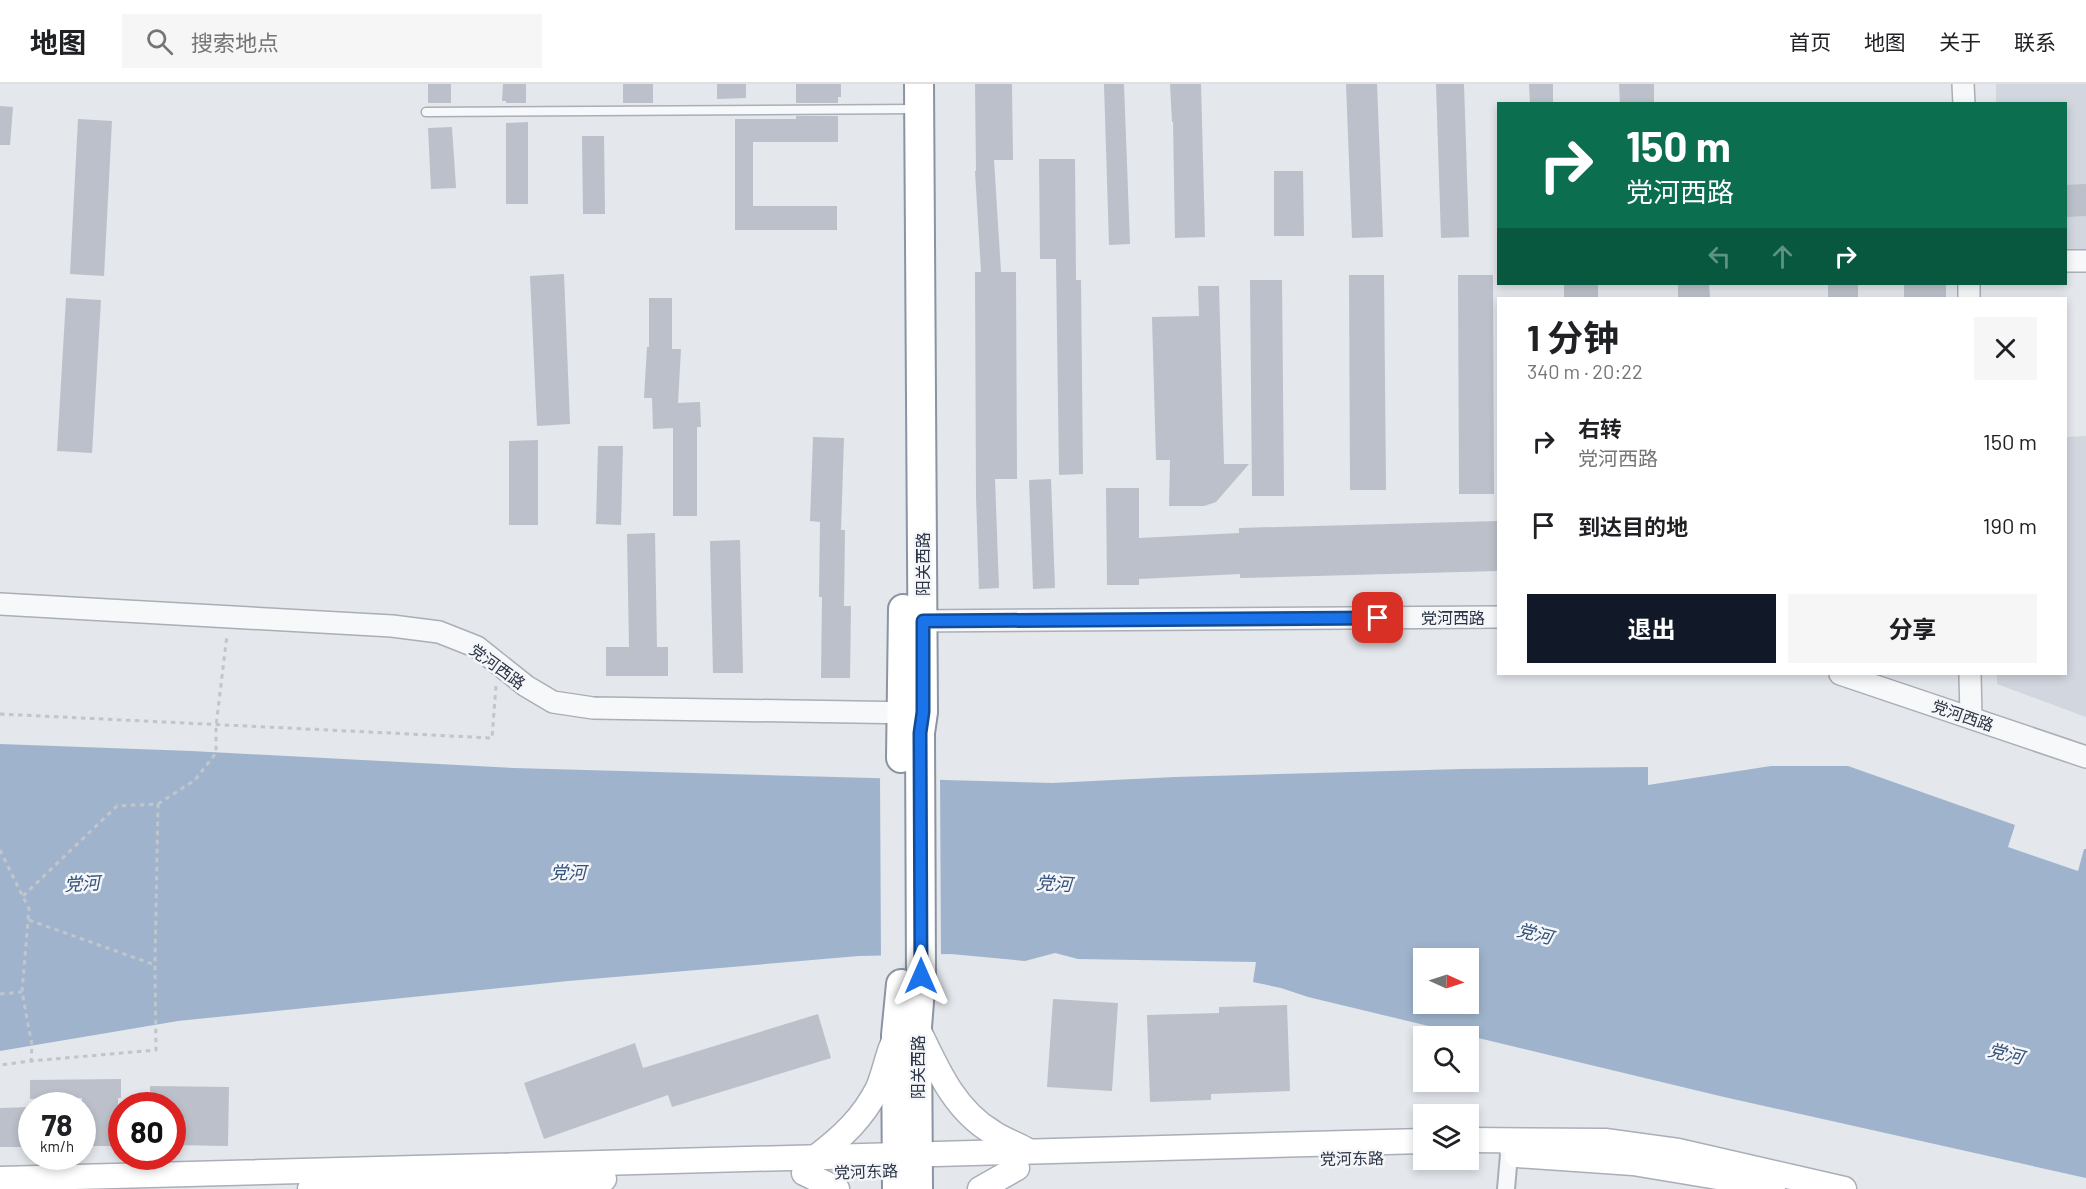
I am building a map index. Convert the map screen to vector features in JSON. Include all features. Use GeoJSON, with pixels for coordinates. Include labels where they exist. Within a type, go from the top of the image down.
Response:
{"type":"FeatureCollection","features":[{"type":"Feature","properties":{"kind":"highway","name":"阳关西路"},"geometry":{"type":"LineString","coordinates":[[907,1175],[906,1031],[911,976],[913,621],[910,97]]}},
{"type":"Feature","properties":{"kind":"main road"},"geometry":{"type":"LineString","coordinates":[[0,1179],[810,1165],[860,1119],[906,1031],[965,1110],[1023,1160],[980,1189]]}},
{"type":"Feature","properties":{"kind":"main road"},"geometry":{"type":"LineString","coordinates":[[1479,1153],[1508,1147],[1605,1141],[1678,1151],[1844,1189]]}},
{"type":"Feature","properties":{"kind":"main road","name":"党河东路"},"geometry":{"type":"LineString","coordinates":[[309,1189],[810,1165],[907,1175],[1023,1160],[1413,1142]]}},
{"type":"Feature","properties":{"kind":"main road"},"geometry":{"type":"LineString","coordinates":[[1479,1142],[1633,1162],[1773,1189]]}},
{"type":"Feature","properties":{"kind":"main road","name":"党河东路"},"geometry":{"type":"LineString","coordinates":[[1023,1160],[1413,1156]]}},
{"type":"Feature","properties":{"kind":"main road"},"geometry":{"type":"LineString","coordinates":[[810,1165],[837,1189]]}},
{"type":"Feature","properties":{"kind":"street"},"geometry":{"type":"LineString","coordinates":[[1963,84],[1964,102]]}},
{"type":"Feature","properties":{"kind":"street"},"geometry":{"type":"LineString","coordinates":[[2067,261],[2086,261]]}},
{"type":"Feature","properties":{"kind":"street","name":"党河西路"},"geometry":{"type":"LineString","coordinates":[[0,604],[393,626],[439,632],[477,647],[526,686],[553,702],[592,708],[912,723]]}},
{"type":"Feature","properties":{"kind":"street","name":"党河西路"},"geometry":{"type":"LineString","coordinates":[[913,621],[1497,617]]}},
{"type":"Feature","properties":{"kind":"street","name":"党河西路"},"geometry":{"type":"LineString","coordinates":[[1843,675],[2086,757]]}},
{"type":"Feature","properties":{"kind":"street"},"geometry":{"type":"LineString","coordinates":[[1970,675],[1971,717]]}},
{"type":"Feature","properties":{"kind":"street"},"geometry":{"type":"LineString","coordinates":[[1506,1189],[1508,1147]]}},
{"type":"Feature","properties":{"kind":"lane"},"geometry":{"type":"LineString","coordinates":[[426,112],[910,97]]}},
{"type":"Feature","properties":{"kind":"path"},"geometry":{"type":"LineString","coordinates":[[23,896],[117,806],[158,804],[195,780],[216,753],[216,726],[229,617]]}},
{"type":"Feature","properties":{"kind":"path"},"geometry":{"type":"LineString","coordinates":[[0,714],[492,738],[497,663]]}},
{"type":"Feature","properties":{"kind":"path"},"geometry":{"type":"LineString","coordinates":[[0,1065],[156,1050],[158,804]]}},
{"type":"Feature","properties":{"kind":"path"},"geometry":{"type":"LineString","coordinates":[[0,850],[30,909],[22,992],[32,1045],[31,1061]]}},
{"type":"Feature","properties":{"kind":"path"},"geometry":{"type":"LineString","coordinates":[[29,920],[155,965]]}},
{"type":"Feature","properties":{"kind":"path"},"geometry":{"type":"LineString","coordinates":[[0,994],[22,992]]}},
{"type":"Feature","properties":{"kind":"shaded area"},"geometry":{"type":"Polygon","coordinates":[[[1996,84],[2086,84],[2086,250],[2067,250],[2067,102],[1996,102],[1996,84]]]}},
{"type":"Feature","properties":{"kind":"shaded area"},"geometry":{"type":"Polygon","coordinates":[[[2086,436],[2086,717],[1997,684],[1997,675],[2067,675],[2067,437],[2086,436]]]}},
{"type":"Feature","properties":{"kind":"water","name":"党河"},"geometry":{"type":"Polygon","coordinates":[[[0,744],[192,751],[514,768],[1052,783],[1462,769],[1648,767],[1648,785],[1771,766],[1848,766],[2015,825],[2008,847],[2078,871],[2084,849],[2086,849],[2086,1178],[1724,1097],[1479,1038],[1479,1026],[1429,1026],[1308,997],[1253,982],[1256,962],[1078,959],[1055,953],[1025,961],[951,954],[859,956],[568,981],[178,1021],[0,1051],[0,744]]]}},
{"type":"Feature","properties":{"kind":"pier"},"geometry":{"type":"Polygon","coordinates":[[[880,775],[940,777],[941,958],[881,959],[880,775]]]}},
{"type":"Feature","properties":{"kind":"building"},"geometry":{"type":"Polygon","coordinates":[[[428,84],[451,84],[451,103],[428,103],[428,84]]]}},
{"type":"Feature","properties":{"kind":"building"},"geometry":{"type":"Polygon","coordinates":[[[503,84],[526,84],[526,103],[502,101],[503,84]]]}},
{"type":"Feature","properties":{"kind":"building"},"geometry":{"type":"Polygon","coordinates":[[[623,84],[653,84],[653,103],[623,103],[623,84]]]}},
{"type":"Feature","properties":{"kind":"building"},"geometry":{"type":"Polygon","coordinates":[[[717,84],[746,84],[746,98],[717,99],[717,84]]]}},
{"type":"Feature","properties":{"kind":"building"},"geometry":{"type":"Polygon","coordinates":[[[796,84],[841,84],[841,97],[838,97],[838,103],[796,103],[796,84]]]}},
{"type":"Feature","properties":{"kind":"building"},"geometry":{"type":"Polygon","coordinates":[[[975,84],[1012,84],[1013,160],[994,160],[1001,272],[1016,272],[1017,479],[995,479],[999,588],[979,589],[976,496],[975,272],[981,272],[975,171],[975,84]]]}},
{"type":"Feature","properties":{"kind":"building"},"geometry":{"type":"Polygon","coordinates":[[[1104,84],[1124,84],[1130,244],[1109,245],[1104,84]]]}},
{"type":"Feature","properties":{"kind":"building"},"geometry":{"type":"Polygon","coordinates":[[[1170,84],[1201,84],[1205,237],[1175,238],[1170,84]]]}},
{"type":"Feature","properties":{"kind":"building"},"geometry":{"type":"Polygon","coordinates":[[[1346,84],[1377,84],[1383,237],[1352,238],[1346,84]]]}},
{"type":"Feature","properties":{"kind":"building"},"geometry":{"type":"Polygon","coordinates":[[[1436,84],[1464,84],[1469,237],[1441,238],[1436,84]]]}},
{"type":"Feature","properties":{"kind":"building"},"geometry":{"type":"Polygon","coordinates":[[[1529,84],[1553,84],[1553,102],[1530,102],[1529,84]]]}},
{"type":"Feature","properties":{"kind":"building"},"geometry":{"type":"Polygon","coordinates":[[[1619,84],[1654,84],[1654,102],[1620,102],[1619,84]]]}},
{"type":"Feature","properties":{"kind":"building"},"geometry":{"type":"Polygon","coordinates":[[[0,106],[13,107],[10,145],[0,145],[0,106]]]}},
{"type":"Feature","properties":{"kind":"building"},"geometry":{"type":"Polygon","coordinates":[[[796,116],[838,116],[838,142],[753,142],[753,206],[837,206],[837,230],[735,230],[735,119],[796,119],[796,116]]]}},
{"type":"Feature","properties":{"kind":"building"},"geometry":{"type":"Polygon","coordinates":[[[78,119],[112,121],[104,276],[70,274],[78,119]]]}},
{"type":"Feature","properties":{"kind":"building"},"geometry":{"type":"Polygon","coordinates":[[[528,122],[528,204],[506,204],[506,123],[528,122]]]}},
{"type":"Feature","properties":{"kind":"building"},"geometry":{"type":"Polygon","coordinates":[[[452,127],[456,188],[431,189],[428,128],[452,127]]]}},
{"type":"Feature","properties":{"kind":"building"},"geometry":{"type":"Polygon","coordinates":[[[582,136],[604,136],[605,214],[583,214],[582,136]]]}},
{"type":"Feature","properties":{"kind":"building"},"geometry":{"type":"Polygon","coordinates":[[[1039,159],[1075,159],[1076,280],[1081,280],[1083,474],[1059,475],[1056,259],[1040,259],[1039,159]]]}},
{"type":"Feature","properties":{"kind":"building"},"geometry":{"type":"Polygon","coordinates":[[[1274,171],[1303,171],[1304,236],[1274,236],[1274,171]]]}},
{"type":"Feature","properties":{"kind":"building"},"geometry":{"type":"Polygon","coordinates":[[[2086,184],[2086,216],[2067,217],[2067,185],[2086,184]]]}},
{"type":"Feature","properties":{"kind":"building"},"geometry":{"type":"Polygon","coordinates":[[[564,274],[570,424],[537,426],[530,276],[564,274]]]}},
{"type":"Feature","properties":{"kind":"building"},"geometry":{"type":"Polygon","coordinates":[[[1349,275],[1384,275],[1386,490],[1350,490],[1349,275]]]}},
{"type":"Feature","properties":{"kind":"building"},"geometry":{"type":"Polygon","coordinates":[[[1458,275],[1493,275],[1494,494],[1459,494],[1458,275]]]}},
{"type":"Feature","properties":{"kind":"building"},"geometry":{"type":"Polygon","coordinates":[[[1250,280],[1282,280],[1284,496],[1252,496],[1250,280]]]}},
{"type":"Feature","properties":{"kind":"building"},"geometry":{"type":"Polygon","coordinates":[[[1564,285],[1598,285],[1598,297],[1564,297],[1564,285]]]}},
{"type":"Feature","properties":{"kind":"building"},"geometry":{"type":"Polygon","coordinates":[[[1678,285],[1709,285],[1710,297],[1678,297],[1678,285]]]}},
{"type":"Feature","properties":{"kind":"building"},"geometry":{"type":"Polygon","coordinates":[[[1828,285],[1858,285],[1858,297],[1828,297],[1828,285]]]}},
{"type":"Feature","properties":{"kind":"building"},"geometry":{"type":"Polygon","coordinates":[[[1904,285],[1946,285],[1946,297],[1904,297],[1904,285]]]}},
{"type":"Feature","properties":{"kind":"building"},"geometry":{"type":"Polygon","coordinates":[[[1198,286],[1219,286],[1224,464],[1249,464],[1216,502],[1204,506],[1169,506],[1170,460],[1156,460],[1152,317],[1199,316],[1198,286]]]}},
{"type":"Feature","properties":{"kind":"building"},"geometry":{"type":"Polygon","coordinates":[[[66,298],[101,300],[92,453],[57,451],[66,298]]]}},
{"type":"Feature","properties":{"kind":"building"},"geometry":{"type":"Polygon","coordinates":[[[649,298],[672,298],[672,349],[681,349],[678,403],[700,402],[701,427],[697,427],[697,516],[673,516],[673,428],[653,429],[652,398],[644,398],[647,347],[649,347],[649,298]]]}},
{"type":"Feature","properties":{"kind":"building"},"geometry":{"type":"Polygon","coordinates":[[[813,437],[844,438],[841,530],[845,530],[844,606],[851,606],[850,678],[821,678],[820,522],[810,521],[813,437]]]}},
{"type":"Feature","properties":{"kind":"building"},"geometry":{"type":"Polygon","coordinates":[[[538,440],[538,525],[509,525],[509,441],[538,440]]]}},
{"type":"Feature","properties":{"kind":"building"},"geometry":{"type":"Polygon","coordinates":[[[598,446],[623,446],[621,525],[596,524],[598,446]]]}},
{"type":"Feature","properties":{"kind":"building"},"geometry":{"type":"Polygon","coordinates":[[[1051,479],[1055,588],[1033,589],[1029,480],[1051,479]]]}},
{"type":"Feature","properties":{"kind":"building"},"geometry":{"type":"Polygon","coordinates":[[[1106,488],[1139,488],[1139,538],[1239,533],[1239,528],[1497,521],[1497,571],[1240,578],[1240,574],[1139,579],[1139,585],[1107,585],[1106,488]]]}},
{"type":"Feature","properties":{"kind":"building"},"geometry":{"type":"Polygon","coordinates":[[[655,533],[657,647],[668,647],[668,676],[606,676],[606,647],[629,647],[627,534],[655,533]]]}},
{"type":"Feature","properties":{"kind":"building"},"geometry":{"type":"Polygon","coordinates":[[[740,540],[743,673],[713,673],[710,541],[740,540]]]}},
{"type":"Feature","properties":{"kind":"building"},"geometry":{"type":"Polygon","coordinates":[[[1053,999],[1118,1003],[1112,1091],[1047,1087],[1053,999]]]}},
{"type":"Feature","properties":{"kind":"building"},"geometry":{"type":"Polygon","coordinates":[[[1287,1005],[1290,1091],[1211,1094],[1211,1100],[1150,1102],[1147,1015],[1219,1013],[1219,1007],[1287,1005]]]}},
{"type":"Feature","properties":{"kind":"building"},"geometry":{"type":"Polygon","coordinates":[[[818,1014],[831,1058],[672,1107],[668,1095],[544,1139],[524,1083],[635,1043],[643,1068],[818,1014]]]}},
{"type":"Feature","properties":{"kind":"building"},"geometry":{"type":"Polygon","coordinates":[[[121,1079],[121,1092],[108,1092],[108,1146],[96,1146],[96,1092],[30,1092],[30,1080],[121,1079]]]}},
{"type":"Feature","properties":{"kind":"building"},"geometry":{"type":"Polygon","coordinates":[[[150,1086],[229,1087],[228,1146],[186,1145],[186,1092],[150,1092],[150,1086]]]}},
{"type":"Feature","properties":{"kind":"building"},"geometry":{"type":"Polygon","coordinates":[[[18,1107],[18,1147],[0,1147],[0,1108],[18,1107]]]}},
{"type":"Feature","properties":{"kind":"route"},"geometry":{"type":"LineString","coordinates":[[921,976],[920,733],[923,712],[923,621],[1378,618]]}}]}
